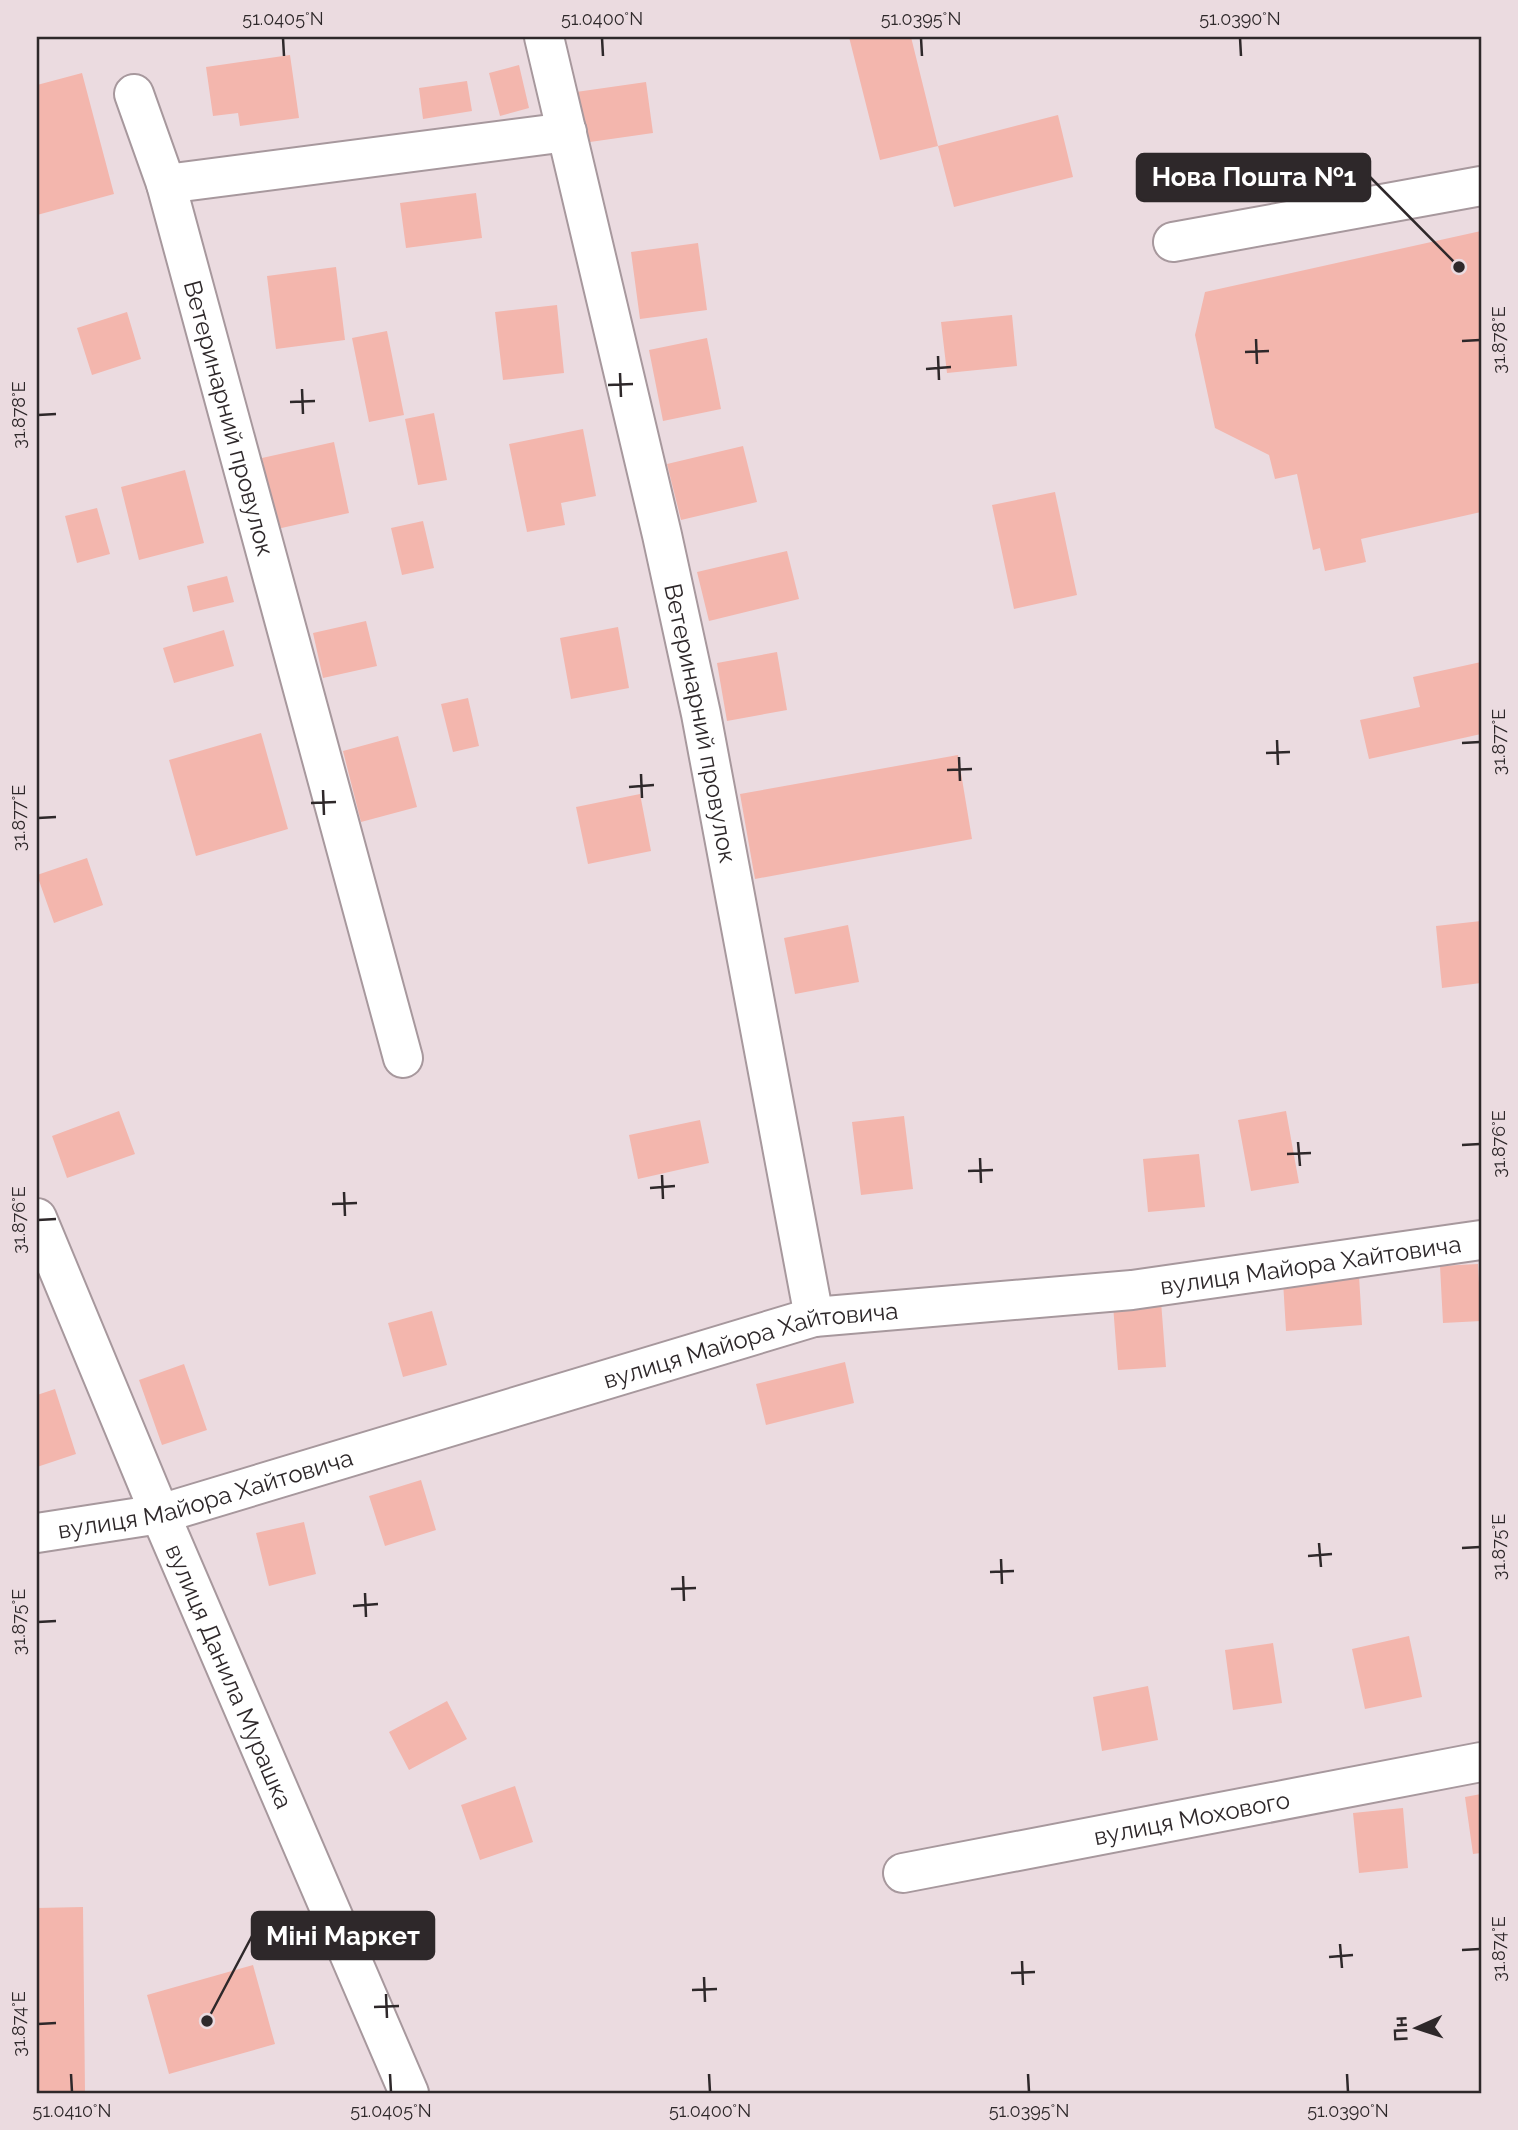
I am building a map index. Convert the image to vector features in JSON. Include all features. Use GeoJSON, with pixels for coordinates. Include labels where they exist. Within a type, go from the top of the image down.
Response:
{"type":"FeatureCollection","features":[{"type":"Feature","properties":{"kind":"street","name":"Ветеринарний провулок"},"geometry":{"type":"LineString","coordinates":[[544,37],[662,535],[701,714],[814,1317]]}},
{"type":"Feature","properties":{"kind":"street","name":"Ветеринарний провулок"},"geometry":{"type":"LineString","coordinates":[[134,94],[166,184],[403,1058]]}},
{"type":"Feature","properties":{"kind":"street"},"geometry":{"type":"LineString","coordinates":[[166,184],[567,132]]}},
{"type":"Feature","properties":{"kind":"street"},"geometry":{"type":"LineString","coordinates":[[1173,242],[1481,186]]}},
{"type":"Feature","properties":{"kind":"street","name":"вулиця Данила Мурашка"},"geometry":{"type":"LineString","coordinates":[[37,1218],[160,1514],[409,2093]]}},
{"type":"Feature","properties":{"kind":"street","name":"вулиця Майора Хайтовича"},"geometry":{"type":"LineString","coordinates":[[37,1533],[160,1514],[814,1317],[1132,1290],[1481,1240]]}},
{"type":"Feature","properties":{"kind":"street","name":"вулиця Мохового"},"geometry":{"type":"LineString","coordinates":[[903,1873],[1481,1762]]}},
{"type":"Feature","properties":{"kind":"building"},"geometry":{"type":"Polygon","coordinates":[[[849,37],[911,37],[938,146],[880,160],[849,37]]]}},
{"type":"Feature","properties":{"kind":"building"},"geometry":{"type":"Polygon","coordinates":[[[290,55],[299,118],[240,126],[238,113],[213,116],[206,67],[290,55]]]}},
{"type":"Feature","properties":{"kind":"building"},"geometry":{"type":"Polygon","coordinates":[[[519,65],[529,108],[500,116],[489,73],[519,65]]]}},
{"type":"Feature","properties":{"kind":"building"},"geometry":{"type":"Polygon","coordinates":[[[82,73],[114,194],[37,215],[37,85],[82,73]]]}},
{"type":"Feature","properties":{"kind":"building"},"geometry":{"type":"Polygon","coordinates":[[[467,81],[472,111],[423,119],[419,88],[467,81]]]}},
{"type":"Feature","properties":{"kind":"building"},"geometry":{"type":"Polygon","coordinates":[[[646,82],[653,133],[583,143],[576,92],[646,82]]]}},
{"type":"Feature","properties":{"kind":"building"},"geometry":{"type":"Polygon","coordinates":[[[1058,115],[1073,177],[954,207],[938,146],[1058,115]]]}},
{"type":"Feature","properties":{"kind":"building"},"geometry":{"type":"Polygon","coordinates":[[[476,193],[482,238],[406,248],[400,203],[476,193]]]}},
{"type":"Feature","properties":{"kind":"building"},"geometry":{"type":"Polygon","coordinates":[[[1481,231],[1481,512],[1361,539],[1366,562],[1325,571],[1320,548],[1313,550],[1297,474],[1275,479],[1269,455],[1215,428],[1195,335],[1205,292],[1481,231]]]}},
{"type":"Feature","properties":{"kind":"building"},"geometry":{"type":"Polygon","coordinates":[[[698,243],[707,310],[640,319],[631,252],[698,243]]]}},
{"type":"Feature","properties":{"kind":"building"},"geometry":{"type":"Polygon","coordinates":[[[336,267],[345,340],[276,349],[267,276],[336,267]]]}},
{"type":"Feature","properties":{"kind":"building"},"geometry":{"type":"Polygon","coordinates":[[[557,305],[564,373],[503,380],[495,312],[557,305]]]}},
{"type":"Feature","properties":{"kind":"building"},"geometry":{"type":"Polygon","coordinates":[[[127,312],[141,359],[92,375],[77,328],[127,312]]]}},
{"type":"Feature","properties":{"kind":"building"},"geometry":{"type":"Polygon","coordinates":[[[1012,315],[1017,366],[947,373],[941,322],[1012,315]]]}},
{"type":"Feature","properties":{"kind":"building"},"geometry":{"type":"Polygon","coordinates":[[[387,331],[404,415],[369,422],[352,338],[387,331]]]}},
{"type":"Feature","properties":{"kind":"building"},"geometry":{"type":"Polygon","coordinates":[[[707,338],[721,409],[663,421],[649,350],[707,338]]]}},
{"type":"Feature","properties":{"kind":"building"},"geometry":{"type":"Polygon","coordinates":[[[434,413],[447,480],[418,485],[405,419],[434,413]]]}},
{"type":"Feature","properties":{"kind":"building"},"geometry":{"type":"Polygon","coordinates":[[[583,429],[596,496],[561,503],[565,525],[527,532],[509,444],[583,429]]]}},
{"type":"Feature","properties":{"kind":"building"},"geometry":{"type":"Polygon","coordinates":[[[334,442],[349,513],[277,529],[262,458],[334,442]]]}},
{"type":"Feature","properties":{"kind":"building"},"geometry":{"type":"Polygon","coordinates":[[[743,446],[757,502],[681,520],[667,464],[743,446]]]}},
{"type":"Feature","properties":{"kind":"building"},"geometry":{"type":"Polygon","coordinates":[[[185,470],[204,543],[139,560],[121,487],[185,470]]]}},
{"type":"Feature","properties":{"kind":"building"},"geometry":{"type":"Polygon","coordinates":[[[1055,492],[1077,595],[1014,609],[992,505],[1055,492]]]}},
{"type":"Feature","properties":{"kind":"building"},"geometry":{"type":"Polygon","coordinates":[[[97,508],[110,554],[77,563],[65,516],[97,508]]]}},
{"type":"Feature","properties":{"kind":"building"},"geometry":{"type":"Polygon","coordinates":[[[423,521],[434,568],[402,575],[391,528],[423,521]]]}},
{"type":"Feature","properties":{"kind":"building"},"geometry":{"type":"Polygon","coordinates":[[[787,551],[799,599],[709,621],[697,572],[787,551]]]}},
{"type":"Feature","properties":{"kind":"building"},"geometry":{"type":"Polygon","coordinates":[[[227,576],[234,602],[193,612],[187,586],[227,576]]]}},
{"type":"Feature","properties":{"kind":"building"},"geometry":{"type":"Polygon","coordinates":[[[366,621],[377,666],[323,678],[313,633],[366,621]]]}},
{"type":"Feature","properties":{"kind":"building"},"geometry":{"type":"Polygon","coordinates":[[[618,627],[629,688],[571,699],[560,638],[618,627]]]}},
{"type":"Feature","properties":{"kind":"building"},"geometry":{"type":"Polygon","coordinates":[[[224,630],[234,666],[174,683],[163,648],[224,630]]]}},
{"type":"Feature","properties":{"kind":"building"},"geometry":{"type":"Polygon","coordinates":[[[777,652],[787,710],[727,721],[717,663],[777,652]]]}},
{"type":"Feature","properties":{"kind":"building"},"geometry":{"type":"Polygon","coordinates":[[[1481,662],[1481,734],[1369,759],[1360,720],[1420,707],[1413,677],[1481,662]]]}},
{"type":"Feature","properties":{"kind":"building"},"geometry":{"type":"Polygon","coordinates":[[[468,698],[479,746],[453,752],[441,704],[468,698]]]}},
{"type":"Feature","properties":{"kind":"building"},"geometry":{"type":"Polygon","coordinates":[[[261,733],[288,829],[196,856],[169,760],[261,733]]]}},
{"type":"Feature","properties":{"kind":"building"},"geometry":{"type":"Polygon","coordinates":[[[398,736],[417,807],[361,822],[343,751],[398,736]]]}},
{"type":"Feature","properties":{"kind":"building"},"geometry":{"type":"Polygon","coordinates":[[[958,755],[972,839],[755,879],[740,794],[958,755]]]}},
{"type":"Feature","properties":{"kind":"building"},"geometry":{"type":"Polygon","coordinates":[[[640,794],[651,851],[588,864],[576,807],[640,794]]]}},
{"type":"Feature","properties":{"kind":"building"},"geometry":{"type":"Polygon","coordinates":[[[87,858],[103,905],[54,923],[37,875],[87,858]]]}},
{"type":"Feature","properties":{"kind":"building"},"geometry":{"type":"Polygon","coordinates":[[[1481,921],[1481,983],[1442,988],[1436,926],[1481,921]]]}},
{"type":"Feature","properties":{"kind":"building"},"geometry":{"type":"Polygon","coordinates":[[[848,925],[859,982],[795,994],[784,938],[848,925]]]}},
{"type":"Feature","properties":{"kind":"building"},"geometry":{"type":"Polygon","coordinates":[[[119,1111],[135,1154],[67,1178],[52,1136],[119,1111]]]}},
{"type":"Feature","properties":{"kind":"building"},"geometry":{"type":"Polygon","coordinates":[[[1286,1111],[1299,1183],[1251,1191],[1238,1120],[1286,1111]]]}},
{"type":"Feature","properties":{"kind":"building"},"geometry":{"type":"Polygon","coordinates":[[[904,1116],[913,1189],[861,1195],[852,1122],[904,1116]]]}},
{"type":"Feature","properties":{"kind":"building"},"geometry":{"type":"Polygon","coordinates":[[[700,1120],[709,1163],[638,1179],[629,1135],[700,1120]]]}},
{"type":"Feature","properties":{"kind":"building"},"geometry":{"type":"Polygon","coordinates":[[[1199,1154],[1205,1207],[1148,1212],[1143,1159],[1199,1154]]]}},
{"type":"Feature","properties":{"kind":"building"},"geometry":{"type":"Polygon","coordinates":[[[1478,1264],[1481,1321],[1443,1323],[1440,1266],[1478,1264]]]}},
{"type":"Feature","properties":{"kind":"building"},"geometry":{"type":"Polygon","coordinates":[[[1359,1276],[1362,1325],[1286,1331],[1283,1281],[1359,1276]]]}},
{"type":"Feature","properties":{"kind":"building"},"geometry":{"type":"Polygon","coordinates":[[[1161,1301],[1166,1367],[1118,1370],[1113,1305],[1161,1301]]]}},
{"type":"Feature","properties":{"kind":"building"},"geometry":{"type":"Polygon","coordinates":[[[432,1311],[447,1365],[403,1377],[388,1323],[432,1311]]]}},
{"type":"Feature","properties":{"kind":"building"},"geometry":{"type":"Polygon","coordinates":[[[845,1362],[854,1403],[766,1425],[756,1384],[845,1362]]]}},
{"type":"Feature","properties":{"kind":"building"},"geometry":{"type":"Polygon","coordinates":[[[184,1364],[207,1430],[162,1445],[139,1380],[184,1364]]]}},
{"type":"Feature","properties":{"kind":"building"},"geometry":{"type":"Polygon","coordinates":[[[55,1389],[76,1454],[37,1467],[37,1395],[55,1389]]]}},
{"type":"Feature","properties":{"kind":"building"},"geometry":{"type":"Polygon","coordinates":[[[421,1480],[436,1530],[385,1546],[369,1496],[421,1480]]]}},
{"type":"Feature","properties":{"kind":"building"},"geometry":{"type":"Polygon","coordinates":[[[304,1522],[316,1574],[269,1586],[256,1533],[304,1522]]]}},
{"type":"Feature","properties":{"kind":"building"},"geometry":{"type":"Polygon","coordinates":[[[1409,1636],[1422,1697],[1365,1709],[1352,1649],[1409,1636]]]}},
{"type":"Feature","properties":{"kind":"building"},"geometry":{"type":"Polygon","coordinates":[[[1273,1643],[1282,1703],[1233,1710],[1225,1650],[1273,1643]]]}},
{"type":"Feature","properties":{"kind":"building"},"geometry":{"type":"Polygon","coordinates":[[[1148,1686],[1158,1740],[1102,1751],[1093,1697],[1148,1686]]]}},
{"type":"Feature","properties":{"kind":"building"},"geometry":{"type":"Polygon","coordinates":[[[447,1701],[467,1739],[409,1770],[389,1732],[447,1701]]]}},
{"type":"Feature","properties":{"kind":"building"},"geometry":{"type":"Polygon","coordinates":[[[515,1786],[533,1842],[480,1860],[461,1805],[515,1786]]]}},
{"type":"Feature","properties":{"kind":"building"},"geometry":{"type":"Polygon","coordinates":[[[1481,1794],[1481,1853],[1473,1854],[1465,1797],[1481,1794]]]}},
{"type":"Feature","properties":{"kind":"building"},"geometry":{"type":"Polygon","coordinates":[[[1403,1808],[1408,1868],[1359,1873],[1353,1813],[1403,1808]]]}},
{"type":"Feature","properties":{"kind":"building"},"geometry":{"type":"Polygon","coordinates":[[[83,1907],[85,2093],[37,2093],[37,1908],[83,1907]]]}},
{"type":"Feature","properties":{"kind":"building"},"geometry":{"type":"Polygon","coordinates":[[[253,1965],[275,2044],[169,2074],[147,1995],[253,1965]]]}},
{"type":"Feature","properties":{"kind":"place","name":"Нова Пошта №1"},"geometry":{"type":"Point","coordinates":[1459,267]}},
{"type":"Feature","properties":{"kind":"place","name":"Міні Маркет"},"geometry":{"type":"Point","coordinates":[207,2021]}}]}
